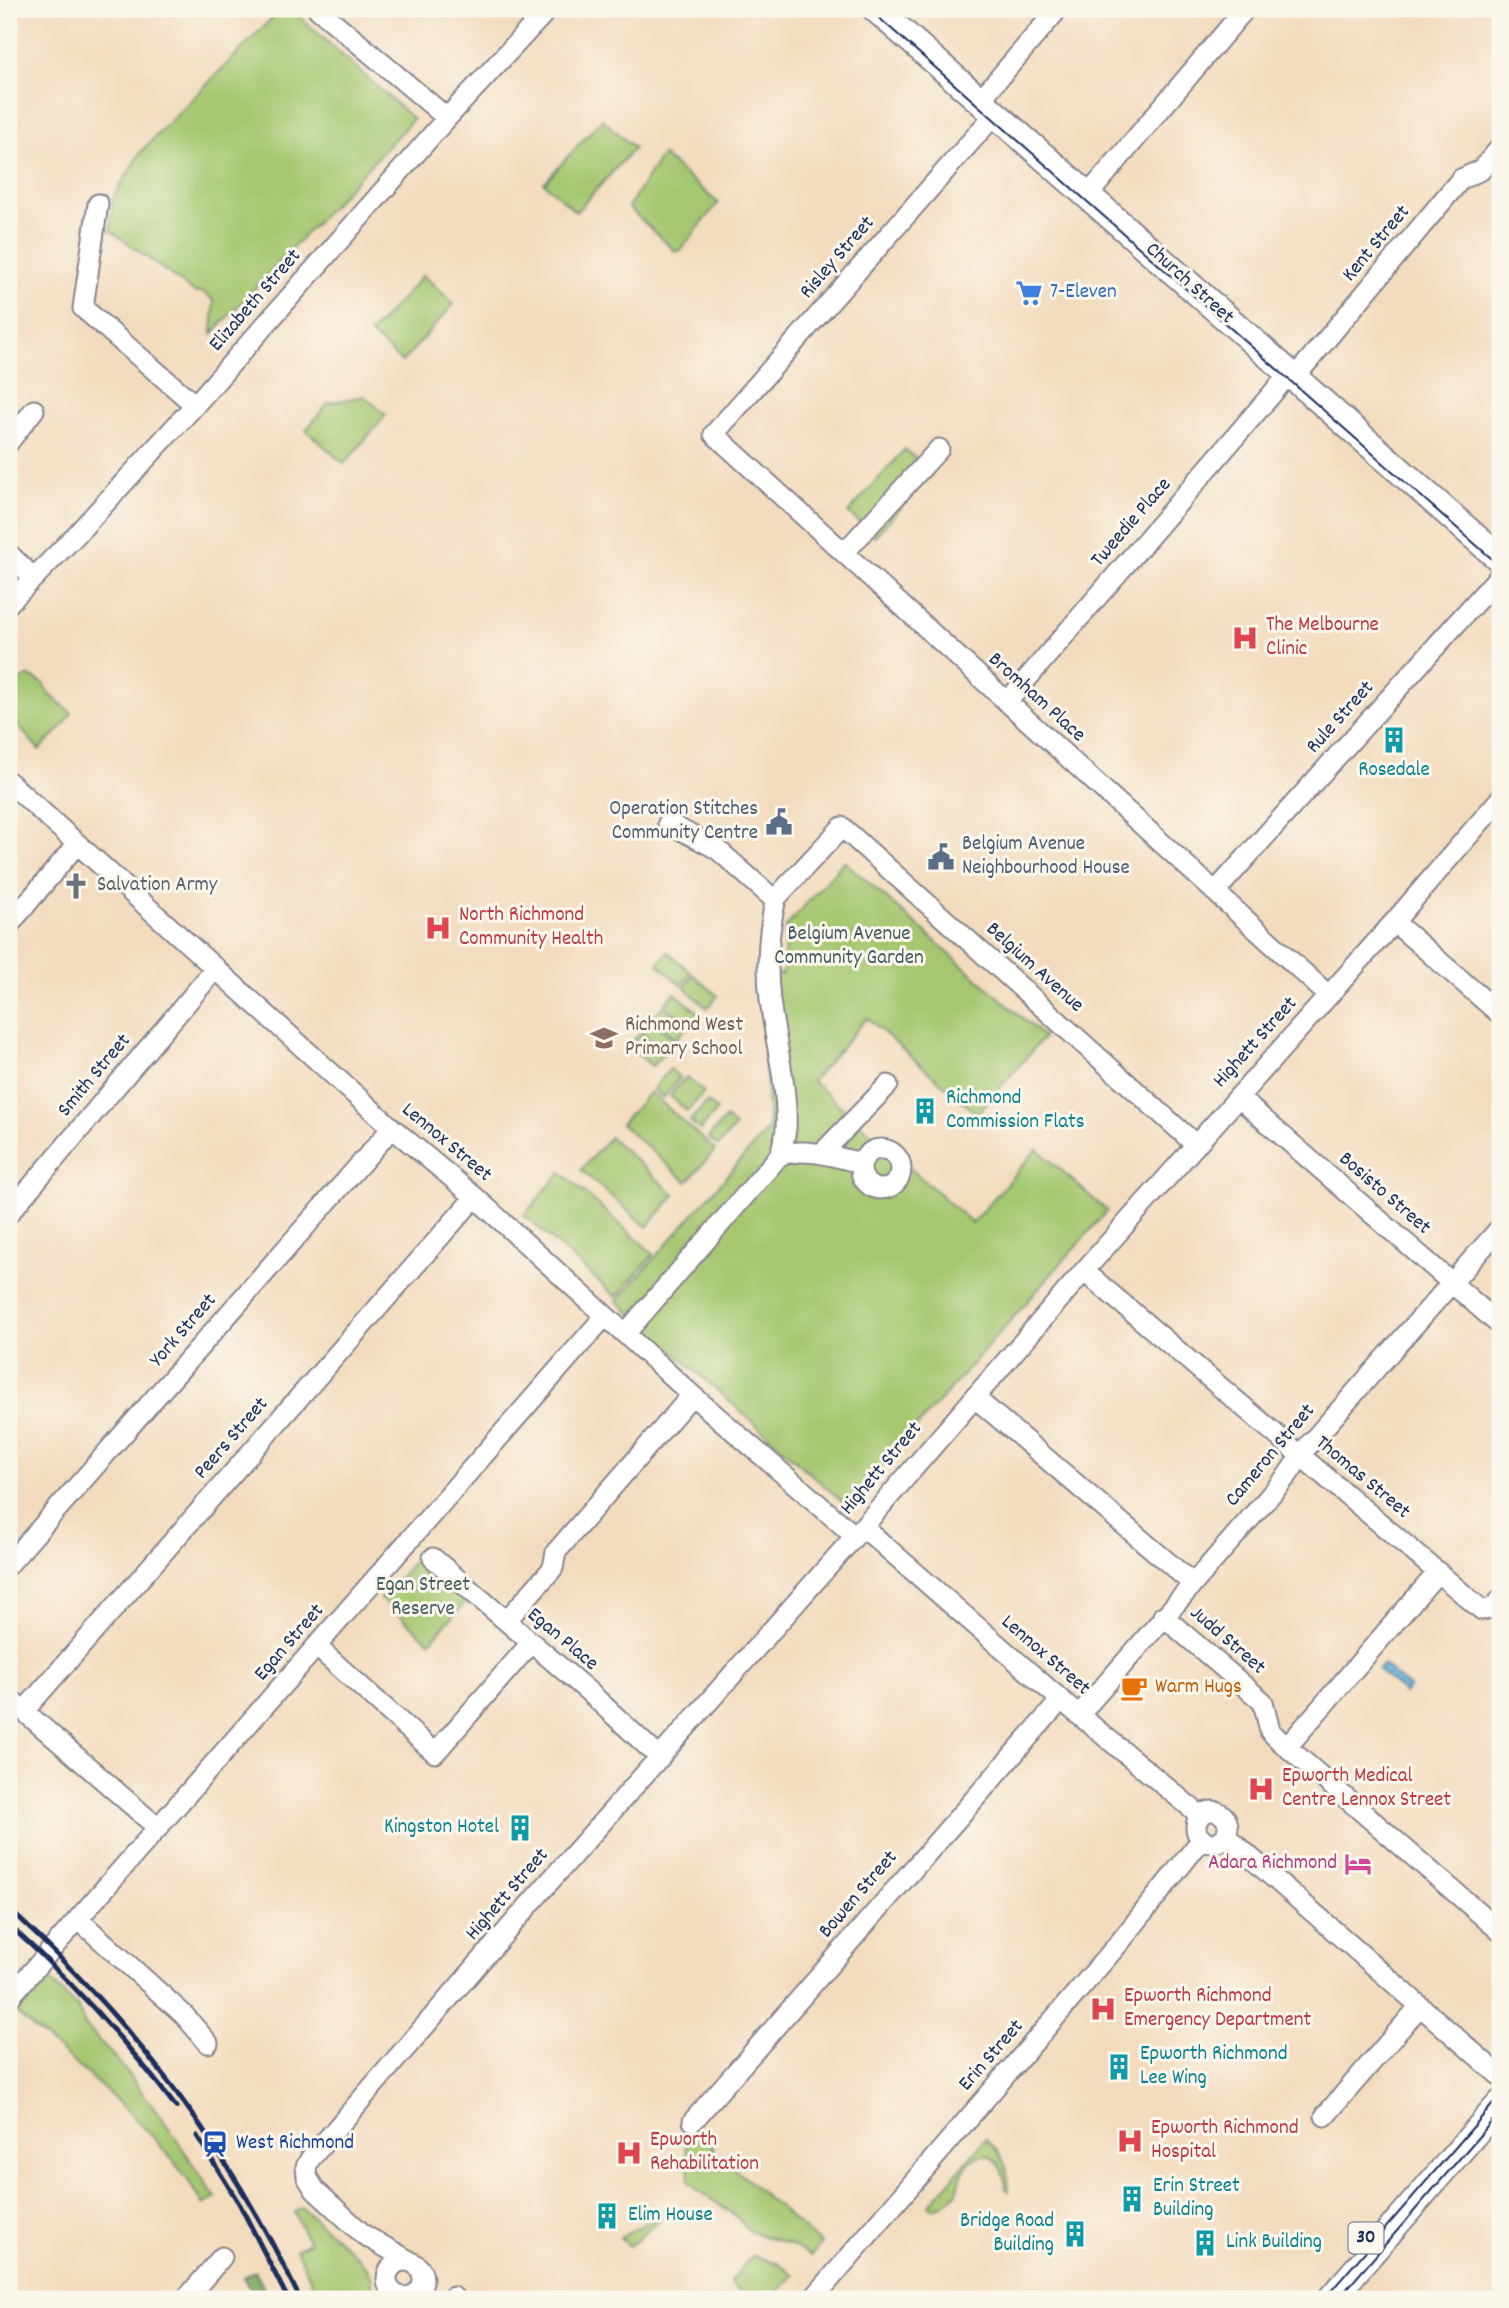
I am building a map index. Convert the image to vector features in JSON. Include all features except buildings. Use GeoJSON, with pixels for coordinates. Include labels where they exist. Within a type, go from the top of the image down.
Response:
{"type":"FeatureCollection","features":[{"type":"Feature","properties":{"kind":"main road","name":"Church Street"},"geometry":{"type":"LineString","coordinates":[[876,9],[1500,559]]}},
{"type":"Feature","properties":{"kind":"main road","name":"30"},"geometry":{"type":"LineString","coordinates":[[1331,2299],[1500,2104]]}},
{"type":"Feature","properties":{"kind":"main road","name":"30"},"geometry":{"type":"LineString","coordinates":[[1317,2299],[1318,2293],[1403,2195],[1425,2191]]}},
{"type":"Feature","properties":{"kind":"main road","name":"30"},"geometry":{"type":"LineString","coordinates":[[1351,2299],[1424,2214],[1425,2191]]}},
{"type":"Feature","properties":{"kind":"street"},"geometry":{"type":"LineString","coordinates":[[318,9],[447,118]]}},
{"type":"Feature","properties":{"kind":"street","name":"Risley Street"},"geometry":{"type":"LineString","coordinates":[[714,434],[988,106],[1058,9]]}},
{"type":"Feature","properties":{"kind":"street"},"geometry":{"type":"LineString","coordinates":[[1088,195],[1245,9]]}},
{"type":"Feature","properties":{"kind":"street","name":"Elizabeth Street"},"geometry":{"type":"LineString","coordinates":[[9,603],[195,405],[542,14]]}},
{"type":"Feature","properties":{"kind":"street","name":"Kent Street"},"geometry":{"type":"LineString","coordinates":[[1292,375],[1461,179],[1481,170],[1500,148]]}},
{"type":"Feature","properties":{"kind":"street"},"geometry":{"type":"LineString","coordinates":[[98,204],[83,309],[195,405]]}},
{"type":"Feature","properties":{"kind":"street","name":"Tweedie Place"},"geometry":{"type":"LineString","coordinates":[[1007,702],[1292,375]]}},
{"type":"Feature","properties":{"kind":"street"},"geometry":{"type":"LineString","coordinates":[[9,442],[34,410]]}},
{"type":"Feature","properties":{"kind":"street","name":"Bromham Place"},"geometry":{"type":"LineString","coordinates":[[714,434],[1328,995]]}},
{"type":"Feature","properties":{"kind":"street"},"geometry":{"type":"LineString","coordinates":[[844,553],[939,449]]}},
{"type":"Feature","properties":{"kind":"street"},"geometry":{"type":"LineString","coordinates":[[9,554],[34,578]]}},
{"type":"Feature","properties":{"kind":"street","name":"Rule Street"},"geometry":{"type":"LineString","coordinates":[[1215,892],[1500,575]]}},
{"type":"Feature","properties":{"kind":"street","name":"Lennox Street"},"geometry":{"type":"LineString","coordinates":[[9,782],[392,1128],[475,1197],[692,1395],[800,1488],[859,1532],[1201,1816]]}},
{"type":"Feature","properties":{"kind":"street","name":"Highett Street"},"geometry":{"type":"LineString","coordinates":[[364,2235],[309,2183],[307,2165],[315,2152],[1195,1144],[1500,799]]}},
{"type":"Feature","properties":{"kind":"street"},"geometry":{"type":"LineString","coordinates":[[625,1334],[780,1155],[786,1130],[768,966],[776,898],[769,895],[717,849],[668,824]]}},
{"type":"Feature","properties":{"kind":"street","name":"Belgium Avenue"},"geometry":{"type":"LineString","coordinates":[[776,898],[842,827],[1195,1144]]}},
{"type":"Feature","properties":{"kind":"street"},"geometry":{"type":"LineString","coordinates":[[9,925],[77,844]]}},
{"type":"Feature","properties":{"kind":"street"},"geometry":{"type":"LineString","coordinates":[[1394,922],[1500,1014]]}},
{"type":"Feature","properties":{"kind":"street","name":"Smith Street"},"geometry":{"type":"LineString","coordinates":[[9,1213],[216,968]]}},
{"type":"Feature","properties":{"kind":"street"},"geometry":{"type":"LineString","coordinates":[[822,1153],[888,1085]]}},
{"type":"Feature","properties":{"kind":"street","name":"Bosisto Street"},"geometry":{"type":"LineString","coordinates":[[1238,1097],[1500,1325]]}},
{"type":"Feature","properties":{"kind":"street","name":"York Street"},"geometry":{"type":"LineString","coordinates":[[9,1564],[392,1128]]}},
{"type":"Feature","properties":{"kind":"street"},"geometry":{"type":"LineString","coordinates":[[780,1155],[797,1150],[862,1163]]}},
{"type":"Feature","properties":{"kind":"street","name":"Peers Street"},"geometry":{"type":"LineString","coordinates":[[16,1704],[475,1197]]}},
{"type":"Feature","properties":{"kind":"street","name":"Cameron Street"},"geometry":{"type":"LineString","coordinates":[[1079,1715],[1307,1447],[1500,1228]]}},
{"type":"Feature","properties":{"kind":"street","name":"Thomas Street"},"geometry":{"type":"LineString","coordinates":[[1084,1271],[1482,1610],[1493,1608],[1500,1600]]}},
{"type":"Feature","properties":{"kind":"street","name":"Egan Street"},"geometry":{"type":"LineString","coordinates":[[9,1998],[605,1316]]}},
{"type":"Feature","properties":{"kind":"street"},"geometry":{"type":"LineString","coordinates":[[506,1621],[553,1568],[556,1552],[692,1395]]}},
{"type":"Feature","properties":{"kind":"street"},"geometry":{"type":"LineString","coordinates":[[974,1397],[1192,1583]]}},
{"type":"Feature","properties":{"kind":"street","name":"Egan Place"},"geometry":{"type":"LineString","coordinates":[[433,1558],[589,1692],[660,1758]]}},
{"type":"Feature","properties":{"kind":"street"},"geometry":{"type":"LineString","coordinates":[[1287,1747],[1438,1572]]}},
{"type":"Feature","properties":{"kind":"street","name":"Judd Street"},"geometry":{"type":"LineString","coordinates":[[1163,1616],[1264,1702],[1270,1731],[1287,1747],[1500,1931]]}},
{"type":"Feature","properties":{"kind":"street"},"geometry":{"type":"LineString","coordinates":[[317,1647],[435,1753],[531,1643]]}},
{"type":"Feature","properties":{"kind":"street","name":"Bowen Street"},"geometry":{"type":"LineString","coordinates":[[693,2121],[1061,1700]]}},
{"type":"Feature","properties":{"kind":"street"},"geometry":{"type":"LineString","coordinates":[[16,1704],[158,1828]]}},
{"type":"Feature","properties":{"kind":"street"},"geometry":{"type":"LineString","coordinates":[[1215,1812],[1224,1817],[1228,1826],[1226,1836],[1214,1843],[1202,1839],[1196,1830],[1201,1816],[1215,1812]]}},
{"type":"Feature","properties":{"kind":"street"},"geometry":{"type":"LineString","coordinates":[[1226,1836],[1500,2076]]}},
{"type":"Feature","properties":{"kind":"street","name":"Erin Street"},"geometry":{"type":"LineString","coordinates":[[813,2299],[1120,1942],[1202,1839]]}},
{"type":"Feature","properties":{"kind":"street"},"geometry":{"type":"LineString","coordinates":[[78,1919],[184,2015],[208,2043]]}},
{"type":"Feature","properties":{"kind":"street"},"geometry":{"type":"LineString","coordinates":[[1325,2116],[1420,2006]]}},
{"type":"Feature","properties":{"kind":"street"},"geometry":{"type":"LineString","coordinates":[[364,2235],[419,2267],[423,2276],[416,2295],[400,2297],[386,2286],[376,2251],[364,2235]]}},
{"type":"Feature","properties":{"kind":"street"},"geometry":{"type":"LineString","coordinates":[[186,2299],[222,2258]]}},
{"type":"Feature","properties":{"kind":"street"},"geometry":{"type":"LineString","coordinates":[[386,2286],[389,2270],[397,2262],[413,2263]]}},
{"type":"Feature","properties":{"kind":"green space"},"geometry":{"type":"Polygon","coordinates":[[[281,9],[291,9],[413,119],[212,334],[214,301],[202,292],[195,293],[110,230],[113,198],[141,151],[281,9]]]}},
{"type":"Feature","properties":{"kind":"green space"},"geometry":{"type":"Polygon","coordinates":[[[602,119],[634,148],[576,212],[544,183],[602,119]]]}},
{"type":"Feature","properties":{"kind":"green space"},"geometry":{"type":"Polygon","coordinates":[[[662,155],[718,203],[680,251],[676,252],[628,207],[662,155]]]}},
{"type":"Feature","properties":{"kind":"green space"},"geometry":{"type":"Polygon","coordinates":[[[423,275],[454,304],[402,362],[370,334],[423,275]]]}},
{"type":"Feature","properties":{"kind":"green space"},"geometry":{"type":"Polygon","coordinates":[[[364,396],[386,415],[344,464],[306,430],[328,403],[364,396]]]}},
{"type":"Feature","properties":{"kind":"green space"},"geometry":{"type":"Polygon","coordinates":[[[905,449],[932,473],[875,536],[848,513],[905,449]]]}},
{"type":"Feature","properties":{"kind":"green space"},"geometry":{"type":"Polygon","coordinates":[[[29,676],[43,683],[49,694],[72,713],[39,750],[9,715],[9,702],[20,680],[29,676]]]}},
{"type":"Feature","properties":{"kind":"green space","name":"Belgium Avenue Community Garden"},"geometry":{"type":"Polygon","coordinates":[[[844,861],[1044,1037],[977,1114],[867,1018],[812,1081],[972,1223],[1037,1149],[1107,1211],[847,1506],[617,1301],[769,1128],[760,976],[783,974],[786,927],[844,861]]]}},
{"type":"Feature","properties":{"kind":"green space"},"geometry":{"type":"Polygon","coordinates":[[[668,952],[692,973],[681,985],[658,964],[668,952]]]}},
{"type":"Feature","properties":{"kind":"green space"},"geometry":{"type":"Polygon","coordinates":[[[694,975],[718,996],[707,1008],[684,987],[694,975]]]}},
{"type":"Feature","properties":{"kind":"green space"},"geometry":{"type":"Polygon","coordinates":[[[675,993],[699,1013],[689,1025],[665,1004],[675,993]]]}},
{"type":"Feature","properties":{"kind":"green space"},"geometry":{"type":"Polygon","coordinates":[[[663,1006],[687,1027],[676,1039],[653,1018],[663,1006]]]}},
{"type":"Feature","properties":{"kind":"green space"},"geometry":{"type":"Polygon","coordinates":[[[651,1020],[675,1041],[664,1053],[641,1032],[651,1020]]]}},
{"type":"Feature","properties":{"kind":"green space"},"geometry":{"type":"Polygon","coordinates":[[[639,1034],[662,1055],[652,1066],[628,1046],[639,1034]]]}},
{"type":"Feature","properties":{"kind":"green space"},"geometry":{"type":"Polygon","coordinates":[[[670,1069],[680,1078],[663,1098],[653,1089],[670,1069]]]}},
{"type":"Feature","properties":{"kind":"green space"},"geometry":{"type":"Polygon","coordinates":[[[686,1077],[704,1092],[687,1111],[670,1096],[686,1077]]]}},
{"type":"Feature","properties":{"kind":"green space"},"geometry":{"type":"Polygon","coordinates":[[[650,1092],[715,1150],[687,1182],[621,1124],[650,1092]]]}},
{"type":"Feature","properties":{"kind":"green space"},"geometry":{"type":"Polygon","coordinates":[[[707,1102],[717,1110],[700,1130],[690,1121],[707,1102]]]}},
{"type":"Feature","properties":{"kind":"green space"},"geometry":{"type":"Polygon","coordinates":[[[726,1118],[735,1127],[718,1146],[708,1138],[726,1118]]]}},
{"type":"Feature","properties":{"kind":"green space"},"geometry":{"type":"Polygon","coordinates":[[[610,1137],[675,1195],[647,1227],[581,1170],[610,1137]]]}},
{"type":"Feature","properties":{"kind":"green space"},"geometry":{"type":"Polygon","coordinates":[[[561,1172],[654,1254],[616,1297],[524,1215],[561,1172]]]}},
{"type":"Feature","properties":{"kind":"green space","name":"Egan Street Reserve"},"geometry":{"type":"Polygon","coordinates":[[[418,1556],[468,1599],[430,1642],[381,1599],[418,1556]]]}},
{"type":"Feature","properties":{"kind":"green space"},"geometry":{"type":"Polygon","coordinates":[[[49,1980],[77,2007],[85,2025],[121,2065],[162,2118],[216,2198],[204,2205],[185,2177],[142,2125],[16,2013],[49,1980]]]}},
{"type":"Feature","properties":{"kind":"green space"},"geometry":{"type":"Polygon","coordinates":[[[698,2128],[704,2131],[715,2152],[821,2244],[811,2256],[791,2245],[749,2231],[735,2215],[689,2182],[686,2144],[698,2128]]]}},
{"type":"Feature","properties":{"kind":"green space"},"geometry":{"type":"Polygon","coordinates":[[[986,2139],[1004,2162],[1009,2191],[998,2164],[993,2158],[981,2155],[964,2170],[958,2190],[952,2198],[933,2208],[929,2205],[986,2139]]]}},
{"type":"Feature","properties":{"kind":"green space"},"geometry":{"type":"Polygon","coordinates":[[[302,2208],[364,2265],[372,2282],[369,2299],[320,2299],[296,2249],[309,2242],[294,2212],[302,2208]]]}},
{"type":"Feature","properties":{"kind":"green space"},"geometry":{"type":"Polygon","coordinates":[[[657,2217],[660,2220],[630,2246],[620,2238],[657,2217]]]}},
{"type":"Feature","properties":{"kind":"green space"},"geometry":{"type":"Polygon","coordinates":[[[752,2256],[777,2263],[794,2275],[772,2299],[748,2299],[731,2284],[730,2281],[752,2256]]]}},
{"type":"Feature","properties":{"kind":"green space"},"geometry":{"type":"Polygon","coordinates":[[[255,2271],[269,2299],[256,2299],[244,2277],[255,2271]]]}},
{"type":"Feature","properties":{"kind":"water"},"geometry":{"type":"Polygon","coordinates":[[[1383,1664],[1409,1687],[1404,1693],[1378,1670],[1383,1664]]]}},
{"type":"Feature","properties":{"kind":"tram line"},"geometry":{"type":"LineString","coordinates":[[869,9],[1500,566]]}},
{"type":"Feature","properties":{"kind":"tram line"},"geometry":{"type":"LineString","coordinates":[[1324,2299],[1500,2096]]}},
{"type":"Feature","properties":{"kind":"tram line"},"geometry":{"type":"LineString","coordinates":[[1338,2299],[1500,2112]]}},
{"type":"Feature","properties":{"kind":"railway"},"geometry":{"type":"LineString","coordinates":[[9,1909],[97,1997],[174,2089],[242,2190],[300,2299]]}},
{"type":"Feature","properties":{"kind":"railway"},"geometry":{"type":"LineString","coordinates":[[9,1925],[97,2012],[138,2058],[176,2107]]}},
{"type":"Feature","properties":{"kind":"railway"},"geometry":{"type":"LineString","coordinates":[[197,2136],[240,2205],[288,2299]]}},
{"type":"Feature","properties":{"kind":"place","name":"7-Eleven"},"geometry":{"type":"Point","coordinates":[1029,293]}},
{"type":"Feature","properties":{"kind":"place","name":"The Melbourne Clinic"},"geometry":{"type":"Point","coordinates":[1245,638]}},
{"type":"Feature","properties":{"kind":"place","name":"Rosedale"},"geometry":{"type":"Point","coordinates":[1394,740]}},
{"type":"Feature","properties":{"kind":"place","name":"Operation Stitches Community Centre"},"geometry":{"type":"Point","coordinates":[779,822]}},
{"type":"Feature","properties":{"kind":"place","name":"Belgium Avenue Neighbourhood House"},"geometry":{"type":"Point","coordinates":[941,857]}},
{"type":"Feature","properties":{"kind":"place","name":"Salvation Army"},"geometry":{"type":"Point","coordinates":[76,886]}},
{"type":"Feature","properties":{"kind":"place","name":"North Richmond Community Health"},"geometry":{"type":"Point","coordinates":[438,928]}},
{"type":"Feature","properties":{"kind":"place","name":"Richmond West Primary School"},"geometry":{"type":"Point","coordinates":[604,1038]}},
{"type":"Feature","properties":{"kind":"place","name":"Richmond Commission Flats"},"geometry":{"type":"Point","coordinates":[925,1111]}},
{"type":"Feature","properties":{"kind":"place","name":"Warm Hugs"},"geometry":{"type":"Point","coordinates":[1134,1688]}},
{"type":"Feature","properties":{"kind":"place","name":"Epworth Medical Centre Lennox Street"},"geometry":{"type":"Point","coordinates":[1261,1789]}},
{"type":"Feature","properties":{"kind":"place","name":"Kingston Hotel"},"geometry":{"type":"Point","coordinates":[520,1828]}},
{"type":"Feature","properties":{"kind":"place","name":"Adara Richmond"},"geometry":{"type":"Point","coordinates":[1358,1864]}},
{"type":"Feature","properties":{"kind":"place","name":"Epworth Richmond Emergency Department"},"geometry":{"type":"Point","coordinates":[1103,2009]}},
{"type":"Feature","properties":{"kind":"place","name":"Epworth Richmond Lee Wing"},"geometry":{"type":"Point","coordinates":[1119,2067]}},
{"type":"Feature","properties":{"kind":"place","name":"Epworth Richmond Hospital"},"geometry":{"type":"Point","coordinates":[1130,2141]}},
{"type":"Feature","properties":{"kind":"place","name":"West Richmond"},"geometry":{"type":"Point","coordinates":[215,2144]}},
{"type":"Feature","properties":{"kind":"place","name":"Epworth Rehabilitation"},"geometry":{"type":"Point","coordinates":[629,2153]}},
{"type":"Feature","properties":{"kind":"place","name":"Erin Street Building"},"geometry":{"type":"Point","coordinates":[1132,2199]}},
{"type":"Feature","properties":{"kind":"place","name":"Elim House"},"geometry":{"type":"Point","coordinates":[607,2216]}},
{"type":"Feature","properties":{"kind":"place","name":"Bridge Road Building"},"geometry":{"type":"Point","coordinates":[1075,2234]}},
{"type":"Feature","properties":{"kind":"place","name":"Link Building"},"geometry":{"type":"Point","coordinates":[1205,2243]}}]}
